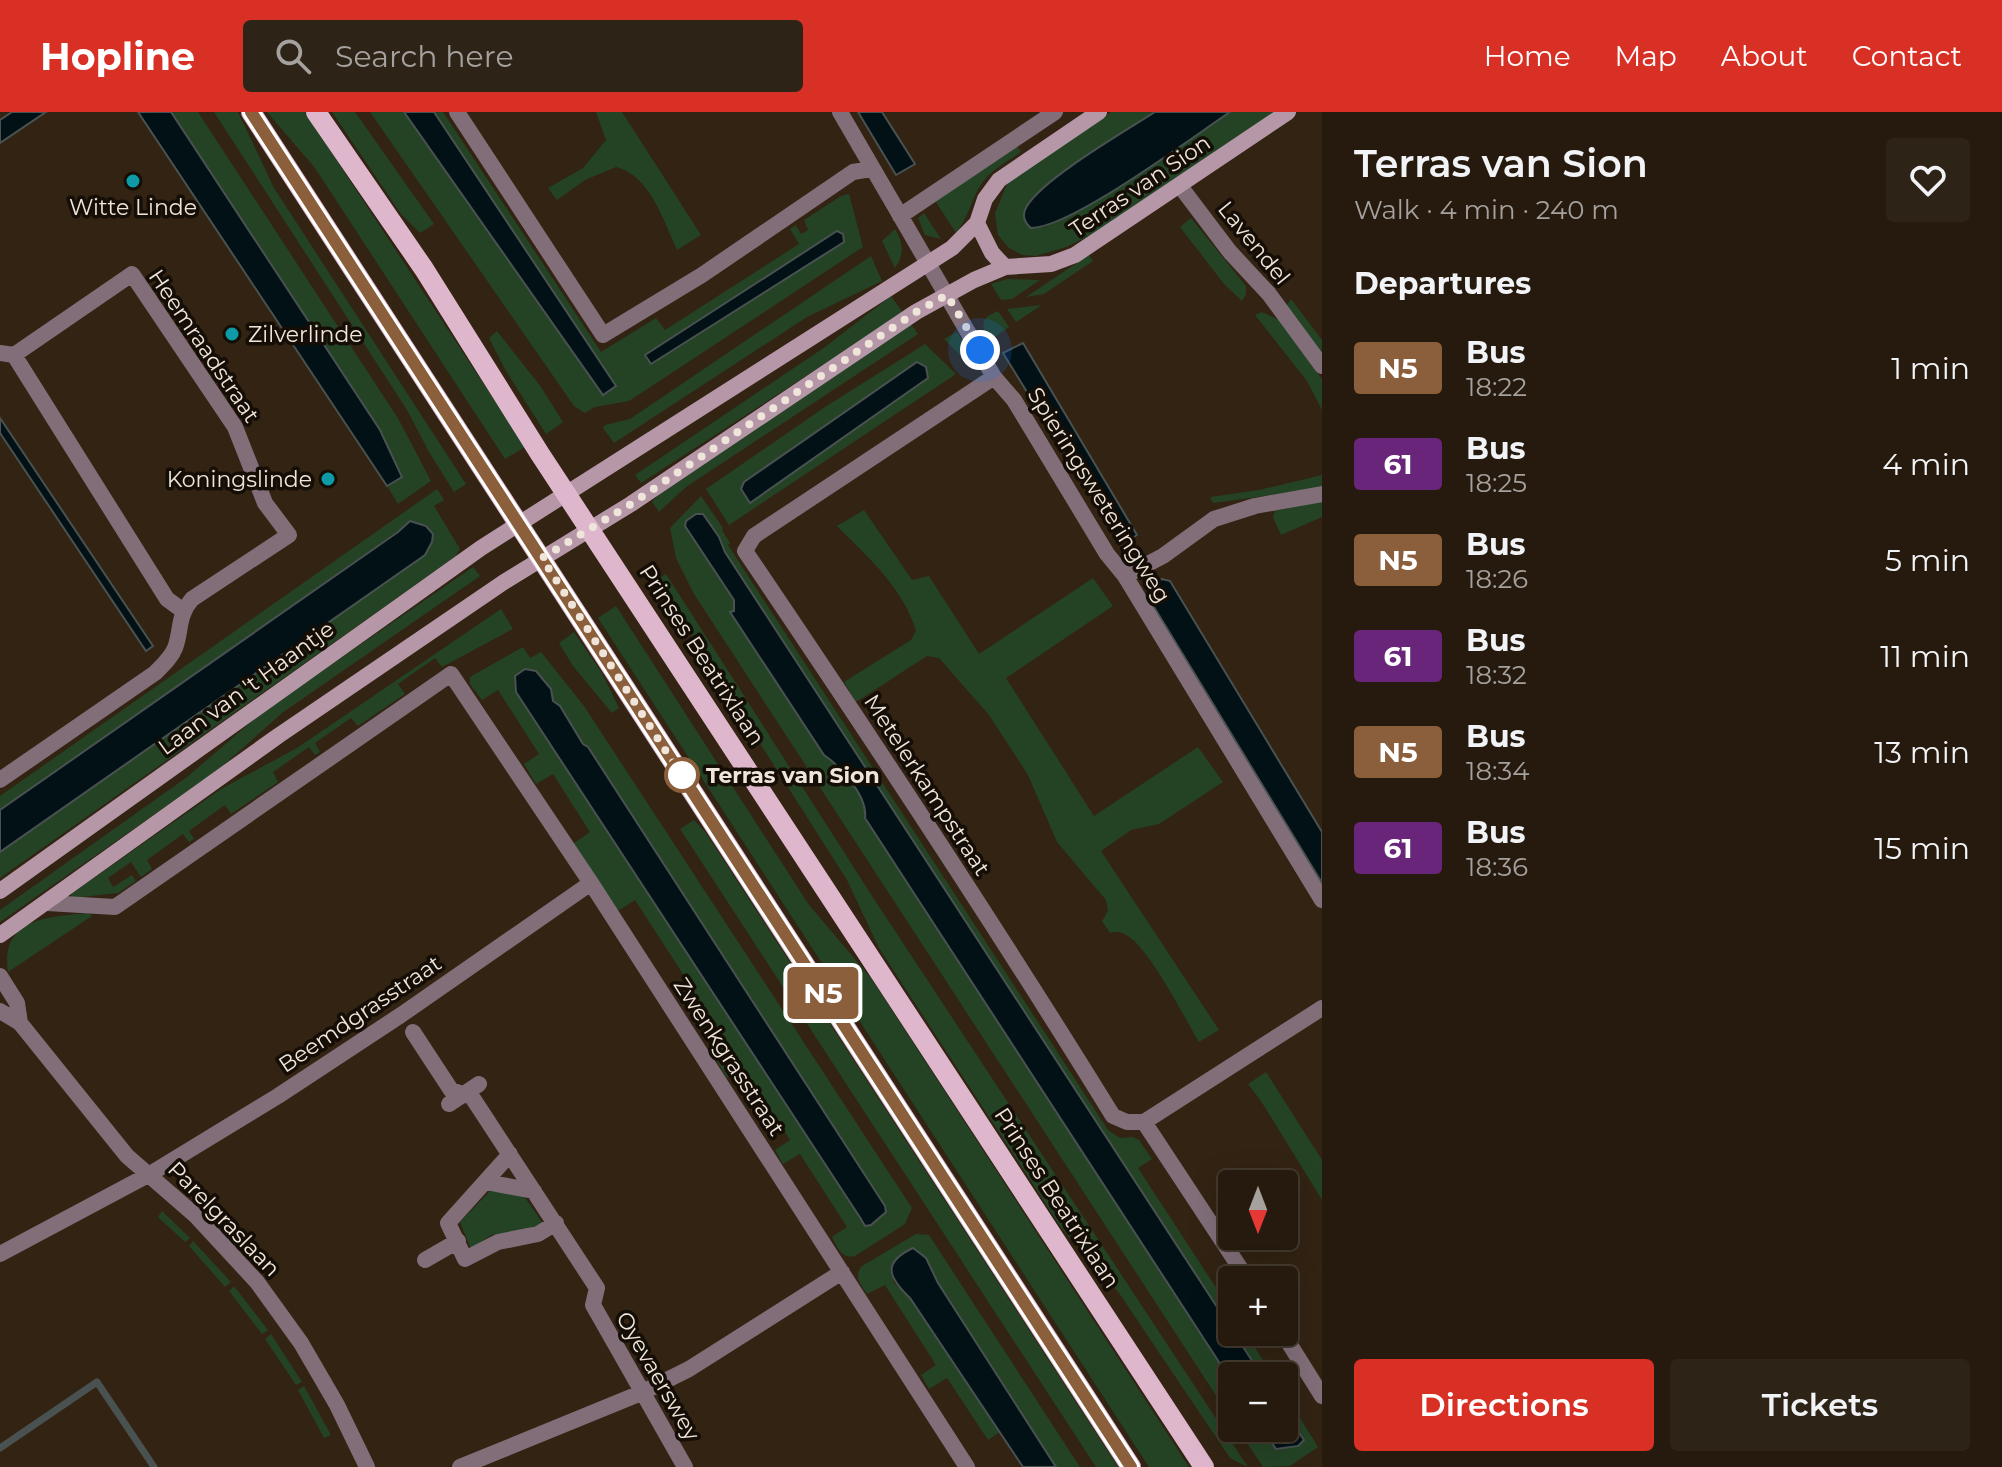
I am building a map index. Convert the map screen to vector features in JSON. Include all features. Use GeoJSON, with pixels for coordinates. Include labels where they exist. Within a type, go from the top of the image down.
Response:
{"type":"FeatureCollection","features":[{"type":"Feature","properties":{"kind":"main road"},"geometry":{"type":"LineString","coordinates":[[251,112],[1131,1467]]}},
{"type":"Feature","properties":{"kind":"main road","name":"Prinses Beatrixlaan"},"geometry":{"type":"LineString","coordinates":[[316,112],[424,269],[566,493],[1204,1467]]}},
{"type":"Feature","properties":{"kind":"street"},"geometry":{"type":"LineString","coordinates":[[457,112],[603,335],[702,275],[853,172],[871,169]]}},
{"type":"Feature","properties":{"kind":"street","name":"Spieringsweteringweg"},"geometry":{"type":"LineString","coordinates":[[840,112],[994,377],[1014,400],[1107,554],[1125,576],[1322,900]]}},
{"type":"Feature","properties":{"kind":"street"},"geometry":{"type":"LineString","coordinates":[[900,216],[1055,112]]}},
{"type":"Feature","properties":{"kind":"street"},"geometry":{"type":"LineString","coordinates":[[566,493],[952,248],[977,223],[985,199],[999,180],[1099,112]]}},
{"type":"Feature","properties":{"kind":"street","name":"Terras van Sion"},"geometry":{"type":"LineString","coordinates":[[542,558],[631,504],[903,321],[1005,267],[1051,264],[1075,255],[1288,112]]}},
{"type":"Feature","properties":{"kind":"street","name":"Lavendel"},"geometry":{"type":"LineString","coordinates":[[1180,186],[1230,252],[1269,294],[1322,366]]}},
{"type":"Feature","properties":{"kind":"street"},"geometry":{"type":"LineString","coordinates":[[977,223],[992,253],[1005,267]]}},
{"type":"Feature","properties":{"kind":"street","name":"Heemraadstraat"},"geometry":{"type":"LineString","coordinates":[[132,274],[235,427],[265,503],[289,535],[192,599],[182,610],[167,599],[7,354],[132,274]]}},
{"type":"Feature","properties":{"kind":"street","name":"Metelerkampstraat"},"geometry":{"type":"LineString","coordinates":[[994,377],[754,536],[745,551],[1028,979],[1113,1116],[1127,1122],[1144,1122]]}},
{"type":"Feature","properties":{"kind":"street","name":"Laan van 't Haantje"},"geometry":{"type":"LineString","coordinates":[[0,891],[391,610],[566,493]]}},
{"type":"Feature","properties":{"kind":"street"},"geometry":{"type":"LineString","coordinates":[[1125,576],[1163,556],[1214,519],[1255,506],[1322,494]]}},
{"type":"Feature","properties":{"kind":"street"},"geometry":{"type":"LineString","coordinates":[[0,935],[278,736],[542,558]]}},
{"type":"Feature","properties":{"kind":"street"},"geometry":{"type":"LineString","coordinates":[[0,780],[155,673],[169,660],[176,646],[182,610]]}},
{"type":"Feature","properties":{"kind":"street","name":"Zwenkgrasstraat"},"geometry":{"type":"LineString","coordinates":[[47,903],[115,907],[451,674],[591,883],[967,1467]]}},
{"type":"Feature","properties":{"kind":"street","name":"Beemdgrasstraat"},"geometry":{"type":"LineString","coordinates":[[0,1254],[150,1174],[278,1096],[591,883]]}},
{"type":"Feature","properties":{"kind":"street","name":"Parelgraslaan"},"geometry":{"type":"LineString","coordinates":[[0,976],[17,1003],[20,1023]]}},
{"type":"Feature","properties":{"kind":"street"},"geometry":{"type":"LineString","coordinates":[[1239,1266],[1144,1122],[1322,1008]]}},
{"type":"Feature","properties":{"kind":"street","name":"Parelgraslaan"},"geometry":{"type":"LineString","coordinates":[[0,1011],[20,1023],[127,1156],[196,1216],[267,1294],[301,1343],[337,1405],[367,1467]]}},
{"type":"Feature","properties":{"kind":"street","name":"Oyevaerswey"},"geometry":{"type":"LineString","coordinates":[[413,1032],[456,1099],[472,1097],[597,1288],[593,1305],[685,1467]]}},
{"type":"Feature","properties":{"kind":"street"},"geometry":{"type":"LineString","coordinates":[[456,1099],[479,1084]]}},
{"type":"Feature","properties":{"kind":"street"},"geometry":{"type":"LineString","coordinates":[[510,1154],[448,1223],[465,1259],[498,1242],[538,1234],[556,1223]]}},
{"type":"Feature","properties":{"kind":"street"},"geometry":{"type":"LineString","coordinates":[[486,1182],[534,1191]]}},
{"type":"Feature","properties":{"kind":"street"},"geometry":{"type":"LineString","coordinates":[[425,1260],[458,1241]]}},
{"type":"Feature","properties":{"kind":"street"},"geometry":{"type":"LineString","coordinates":[[460,1467],[641,1393],[689,1369],[842,1272]]}},
{"type":"Feature","properties":{"kind":"street"},"geometry":{"type":"LineString","coordinates":[[1291,1346],[1322,1396]]}},
{"type":"Feature","properties":{"kind":"green space"},"geometry":{"type":"Polygon","coordinates":[[[171,112],[198,112],[399,420],[431,481],[398,504],[387,486],[400,479],[380,430],[171,112]]]}},
{"type":"Feature","properties":{"kind":"green space"},"geometry":{"type":"Polygon","coordinates":[[[214,112],[238,112],[274,188],[466,484],[454,492],[407,410],[214,112]]]}},
{"type":"Feature","properties":{"kind":"green space"},"geometry":{"type":"Polygon","coordinates":[[[267,112],[305,112],[525,447],[505,459],[315,168],[267,112]]]}},
{"type":"Feature","properties":{"kind":"green space"},"geometry":{"type":"Polygon","coordinates":[[[332,112],[355,112],[434,224],[420,233],[401,214],[332,112]]]}},
{"type":"Feature","properties":{"kind":"green space"},"geometry":{"type":"Polygon","coordinates":[[[370,112],[404,112],[603,395],[615,386],[434,112],[443,112],[601,352],[656,318],[665,330],[799,244],[790,229],[796,225],[801,234],[808,230],[804,220],[849,194],[863,247],[629,401],[595,407],[585,413],[574,406],[370,112]],[[836,231],[645,355],[843,234],[836,231]]]}},
{"type":"Feature","properties":{"kind":"green space"},"geometry":{"type":"Polygon","coordinates":[[[596,112],[622,112],[701,235],[677,250],[647,189],[638,179],[616,167],[585,180],[557,200],[548,188],[583,168],[606,140],[596,112]]]}},
{"type":"Feature","properties":{"kind":"green space"},"geometry":{"type":"Polygon","coordinates":[[[1111,112],[1155,112],[1066,171],[1027,205],[1043,228],[1085,208],[1230,112],[1279,112],[1099,231],[1066,247],[1036,256],[1022,255],[1009,248],[998,235],[995,213],[1008,182],[1111,112]]]}},
{"type":"Feature","properties":{"kind":"green space"},"geometry":{"type":"Polygon","coordinates":[[[1017,146],[1021,152],[993,171],[980,186],[956,233],[936,202],[938,198],[1017,146]]]}},
{"type":"Feature","properties":{"kind":"green space"},"geometry":{"type":"Polygon","coordinates":[[[924,213],[941,239],[925,235],[918,218],[924,213]]]}},
{"type":"Feature","properties":{"kind":"green space"},"geometry":{"type":"Polygon","coordinates":[[[1191,218],[1246,286],[1242,301],[1224,284],[1180,227],[1191,218]]]}},
{"type":"Feature","properties":{"kind":"green space"},"geometry":{"type":"Polygon","coordinates":[[[895,229],[902,249],[895,268],[882,241],[895,229]]]}},
{"type":"Feature","properties":{"kind":"green space"},"geometry":{"type":"Polygon","coordinates":[[[1089,255],[1093,261],[1044,294],[1026,297],[1089,255]]]}},
{"type":"Feature","properties":{"kind":"green space"},"geometry":{"type":"Polygon","coordinates":[[[871,256],[882,281],[807,317],[614,443],[603,428],[630,419],[871,256]]]}},
{"type":"Feature","properties":{"kind":"green space"},"geometry":{"type":"Polygon","coordinates":[[[1007,279],[1040,280],[1012,299],[1001,300],[991,284],[1007,279]]]}},
{"type":"Feature","properties":{"kind":"green space"},"geometry":{"type":"Polygon","coordinates":[[[891,296],[903,313],[641,483],[635,475],[825,347],[891,296]]]}},
{"type":"Feature","properties":{"kind":"green space"},"geometry":{"type":"Polygon","coordinates":[[[1291,299],[1322,340],[1322,355],[1287,305],[1291,299]]]}},
{"type":"Feature","properties":{"kind":"green space"},"geometry":{"type":"Polygon","coordinates":[[[1042,305],[1016,322],[1007,309],[1042,305]]]}},
{"type":"Feature","properties":{"kind":"green space"},"geometry":{"type":"Polygon","coordinates":[[[998,311],[1009,327],[989,341],[984,331],[985,319],[998,311]]]}},
{"type":"Feature","properties":{"kind":"green space"},"geometry":{"type":"Polygon","coordinates":[[[1262,312],[1279,320],[1322,379],[1322,410],[1307,381],[1255,315],[1262,312]]]}},
{"type":"Feature","properties":{"kind":"green space"},"geometry":{"type":"Polygon","coordinates":[[[910,323],[918,334],[686,487],[659,512],[652,502],[668,485],[910,323]]]}},
{"type":"Feature","properties":{"kind":"green space"},"geometry":{"type":"Polygon","coordinates":[[[497,331],[541,387],[563,422],[546,434],[489,338],[497,331]]]}},
{"type":"Feature","properties":{"kind":"green space"},"geometry":{"type":"Polygon","coordinates":[[[957,332],[971,354],[963,358],[944,339],[957,332]]]}},
{"type":"Feature","properties":{"kind":"green space"},"geometry":{"type":"Polygon","coordinates":[[[925,344],[956,374],[729,525],[706,489],[825,407],[925,344]],[[917,362],[744,482],[750,503],[927,379],[917,362]]]}},
{"type":"Feature","properties":{"kind":"green space"},"geometry":{"type":"Polygon","coordinates":[[[1322,475],[1322,486],[1310,490],[1213,503],[1210,497],[1259,490],[1322,475]]]}},
{"type":"Feature","properties":{"kind":"green space"},"geometry":{"type":"Polygon","coordinates":[[[437,489],[444,500],[434,506],[460,549],[455,557],[0,878],[0,852],[425,555],[433,533],[405,526],[0,810],[0,796],[437,489]]]}},
{"type":"Feature","properties":{"kind":"green space"},"geometry":{"type":"Polygon","coordinates":[[[701,496],[723,528],[730,543],[728,545],[1108,1130],[1120,1138],[1139,1140],[1152,1159],[1138,1168],[1218,1291],[1218,1309],[725,552],[719,537],[703,514],[685,526],[734,600],[734,611],[731,613],[824,755],[858,791],[865,818],[1219,1362],[1218,1399],[694,594],[676,558],[670,528],[701,496]]]}},
{"type":"Feature","properties":{"kind":"green space"},"geometry":{"type":"Polygon","coordinates":[[[1322,501],[1322,517],[1281,535],[1273,518],[1275,511],[1322,501]]]}},
{"type":"Feature","properties":{"kind":"green space"},"geometry":{"type":"Polygon","coordinates":[[[864,510],[912,580],[929,576],[979,654],[1093,578],[1113,606],[1006,678],[1094,816],[1198,747],[1223,782],[1159,824],[1131,830],[1101,851],[1219,1030],[1199,1042],[1147,955],[1126,935],[1110,933],[1102,921],[1108,911],[1106,900],[1057,842],[1028,775],[989,715],[939,658],[927,656],[856,702],[844,682],[911,640],[916,631],[894,587],[837,526],[864,510]]]}},
{"type":"Feature","properties":{"kind":"green space"},"geometry":{"type":"Polygon","coordinates":[[[473,567],[480,576],[282,713],[218,770],[0,922],[0,910],[187,777],[264,711],[473,567]]]}},
{"type":"Feature","properties":{"kind":"green space"},"geometry":{"type":"Polygon","coordinates":[[[666,574],[874,899],[1218,1421],[1218,1440],[1119,1293],[1062,1229],[879,948],[847,880],[656,580],[666,574]]]}},
{"type":"Feature","properties":{"kind":"green space"},"geometry":{"type":"Polygon","coordinates":[[[616,606],[809,905],[871,978],[1189,1467],[1149,1467],[598,618],[616,606]]]}},
{"type":"Feature","properties":{"kind":"green space"},"geometry":{"type":"Polygon","coordinates":[[[501,609],[513,629],[442,667],[435,658],[398,684],[405,694],[358,726],[351,718],[315,743],[320,752],[315,755],[309,747],[273,772],[278,782],[231,814],[225,805],[189,831],[194,839],[189,842],[183,834],[147,860],[152,869],[141,877],[131,862],[108,878],[113,887],[132,875],[136,881],[118,893],[72,898],[71,894],[221,789],[297,748],[501,609]]]}},
{"type":"Feature","properties":{"kind":"green space"},"geometry":{"type":"Polygon","coordinates":[[[574,632],[602,673],[619,708],[612,713],[573,666],[559,643],[574,632]]]}},
{"type":"Feature","properties":{"kind":"green space"},"geometry":{"type":"Polygon","coordinates":[[[523,647],[530,658],[541,652],[584,706],[912,1208],[905,1224],[855,1256],[840,1252],[832,1237],[847,1227],[800,1154],[783,1164],[775,1150],[790,1140],[744,1068],[727,1078],[708,1047],[723,1036],[635,900],[618,911],[573,844],[590,832],[553,774],[536,784],[524,764],[539,754],[498,690],[482,700],[470,684],[470,677],[523,647]],[[530,669],[886,1212],[885,1206],[588,748],[553,701],[552,694],[530,669]]]}},
{"type":"Feature","properties":{"kind":"green space"},"geometry":{"type":"Polygon","coordinates":[[[694,820],[706,833],[1118,1467],[1096,1467],[680,829],[694,820]]]}},
{"type":"Feature","properties":{"kind":"green space"},"geometry":{"type":"Polygon","coordinates":[[[89,913],[92,916],[8,972],[12,940],[20,930],[44,919],[89,913]]]}},
{"type":"Feature","properties":{"kind":"green space"},"geometry":{"type":"Polygon","coordinates":[[[1266,1072],[1322,1160],[1322,1200],[1248,1084],[1266,1072]]]}},
{"type":"Feature","properties":{"kind":"green space"},"geometry":{"type":"Polygon","coordinates":[[[491,1190],[524,1196],[544,1225],[536,1229],[491,1235],[471,1249],[460,1222],[491,1190]]]}},
{"type":"Feature","properties":{"kind":"green space"},"geometry":{"type":"Polygon","coordinates":[[[162,1211],[190,1238],[185,1242],[158,1217],[162,1211]]]}},
{"type":"Feature","properties":{"kind":"green space"},"geometry":{"type":"Polygon","coordinates":[[[916,1234],[929,1235],[1080,1467],[1056,1467],[938,1283],[926,1258],[913,1248],[890,1270],[894,1283],[910,1298],[1000,1432],[988,1440],[947,1378],[929,1389],[921,1375],[936,1365],[885,1285],[867,1294],[858,1277],[862,1266],[916,1234]]]}},
{"type":"Feature","properties":{"kind":"green space"},"geometry":{"type":"Polygon","coordinates":[[[193,1241],[231,1282],[225,1287],[189,1246],[193,1241]]]}},
{"type":"Feature","properties":{"kind":"green space"},"geometry":{"type":"Polygon","coordinates":[[[234,1286],[268,1330],[262,1334],[229,1291],[234,1286]]]}},
{"type":"Feature","properties":{"kind":"green space"},"geometry":{"type":"Polygon","coordinates":[[[271,1334],[302,1382],[296,1385],[265,1339],[271,1334]]]}},
{"type":"Feature","properties":{"kind":"green space"},"geometry":{"type":"Polygon","coordinates":[[[1242,1346],[1254,1346],[1264,1362],[1253,1362],[1242,1346]]]}},
{"type":"Feature","properties":{"kind":"green space"},"geometry":{"type":"Polygon","coordinates":[[[304,1386],[331,1435],[324,1438],[298,1390],[304,1386]]]}},
{"type":"Feature","properties":{"kind":"green space"},"geometry":{"type":"Polygon","coordinates":[[[1298,1415],[1318,1447],[1290,1466],[1263,1467],[1246,1442],[1271,1442],[1276,1449],[1297,1446],[1303,1440],[1298,1432],[1298,1415]]]}},
{"type":"Feature","properties":{"kind":"green space"},"geometry":{"type":"Polygon","coordinates":[[[1219,1442],[1232,1442],[1248,1467],[1230,1458],[1219,1442]]]}},
{"type":"Feature","properties":{"kind":"shaded area"},"geometry":{"type":"Polygon","coordinates":[[[12,112],[46,112],[0,143],[0,120],[12,112]]]}},
{"type":"Feature","properties":{"kind":"shaded area"},"geometry":{"type":"Polygon","coordinates":[[[138,112],[171,112],[380,430],[402,477],[387,486],[138,112]]]}},
{"type":"Feature","properties":{"kind":"shaded area"},"geometry":{"type":"Polygon","coordinates":[[[404,112],[434,112],[616,386],[603,395],[404,112]]]}},
{"type":"Feature","properties":{"kind":"shaded area"},"geometry":{"type":"Polygon","coordinates":[[[858,112],[882,112],[915,164],[896,175],[858,112]]]}},
{"type":"Feature","properties":{"kind":"shaded area"},"geometry":{"type":"Polygon","coordinates":[[[1155,112],[1230,112],[1073,214],[1049,224],[1029,226],[1024,218],[1025,209],[1050,182],[1155,112]]]}},
{"type":"Feature","properties":{"kind":"shaded area"},"geometry":{"type":"Polygon","coordinates":[[[837,231],[843,234],[844,242],[651,364],[645,355],[837,231]]]}},
{"type":"Feature","properties":{"kind":"shaded area"},"geometry":{"type":"Polygon","coordinates":[[[1023,343],[1137,535],[1121,545],[1003,353],[1023,343]]]}},
{"type":"Feature","properties":{"kind":"shaded area"},"geometry":{"type":"Polygon","coordinates":[[[917,362],[926,367],[928,378],[750,503],[741,489],[744,482],[917,362]]]}},
{"type":"Feature","properties":{"kind":"shaded area"},"geometry":{"type":"Polygon","coordinates":[[[0,418],[153,646],[146,651],[0,433],[0,418]]]}},
{"type":"Feature","properties":{"kind":"shaded area"},"geometry":{"type":"Polygon","coordinates":[[[696,514],[703,514],[719,537],[725,552],[1218,1308],[1218,1346],[1242,1346],[1253,1362],[1219,1362],[865,818],[858,791],[838,766],[824,755],[730,612],[734,611],[734,600],[685,526],[686,521],[696,514]]]}},
{"type":"Feature","properties":{"kind":"shaded area"},"geometry":{"type":"Polygon","coordinates":[[[410,521],[426,526],[433,534],[425,555],[0,852],[0,810],[410,521]]]}},
{"type":"Feature","properties":{"kind":"shaded area"},"geometry":{"type":"Polygon","coordinates":[[[1162,579],[1170,581],[1322,832],[1322,883],[1151,602],[1152,588],[1162,579]]]}},
{"type":"Feature","properties":{"kind":"shaded area"},"geometry":{"type":"Polygon","coordinates":[[[525,669],[536,671],[551,689],[553,701],[560,706],[583,744],[588,747],[885,1206],[886,1212],[871,1225],[865,1226],[516,692],[515,676],[525,669]]]}},
{"type":"Feature","properties":{"kind":"shaded area"},"geometry":{"type":"Polygon","coordinates":[[[913,1248],[926,1258],[938,1283],[1056,1467],[1023,1467],[910,1298],[897,1284],[892,1265],[913,1248]]]}},
{"type":"Feature","properties":{"kind":"shaded area"},"geometry":{"type":"Polygon","coordinates":[[[1298,1431],[1304,1440],[1298,1446],[1276,1449],[1271,1442],[1298,1442],[1298,1431]]]}},
{"type":"Feature","properties":{"kind":"waterway"},"geometry":{"type":"LineString","coordinates":[[0,1448],[97,1382],[154,1467]]}},
{"type":"Feature","properties":{"kind":"bus line","name":"N5"},"geometry":{"type":"LineString","coordinates":[[251,112],[1131,1467]]}},
{"type":"Feature","properties":{"kind":"place","name":"Witte Linde"},"geometry":{"type":"Point","coordinates":[133,181]}},
{"type":"Feature","properties":{"kind":"place","name":"Zilverlinde"},"geometry":{"type":"Point","coordinates":[232,334]}},
{"type":"Feature","properties":{"kind":"place","name":"Koningslinde"},"geometry":{"type":"Point","coordinates":[328,479]}},
{"type":"Feature","properties":{"kind":"place","name":"Terras van Sion"},"geometry":{"type":"Point","coordinates":[682,775]}},
{"type":"Feature","properties":{"kind":"route"},"geometry":{"type":"LineString","coordinates":[[682,775],[685,781],[542,558],[631,504],[916,312],[947,295],[980,350]]}}]}
